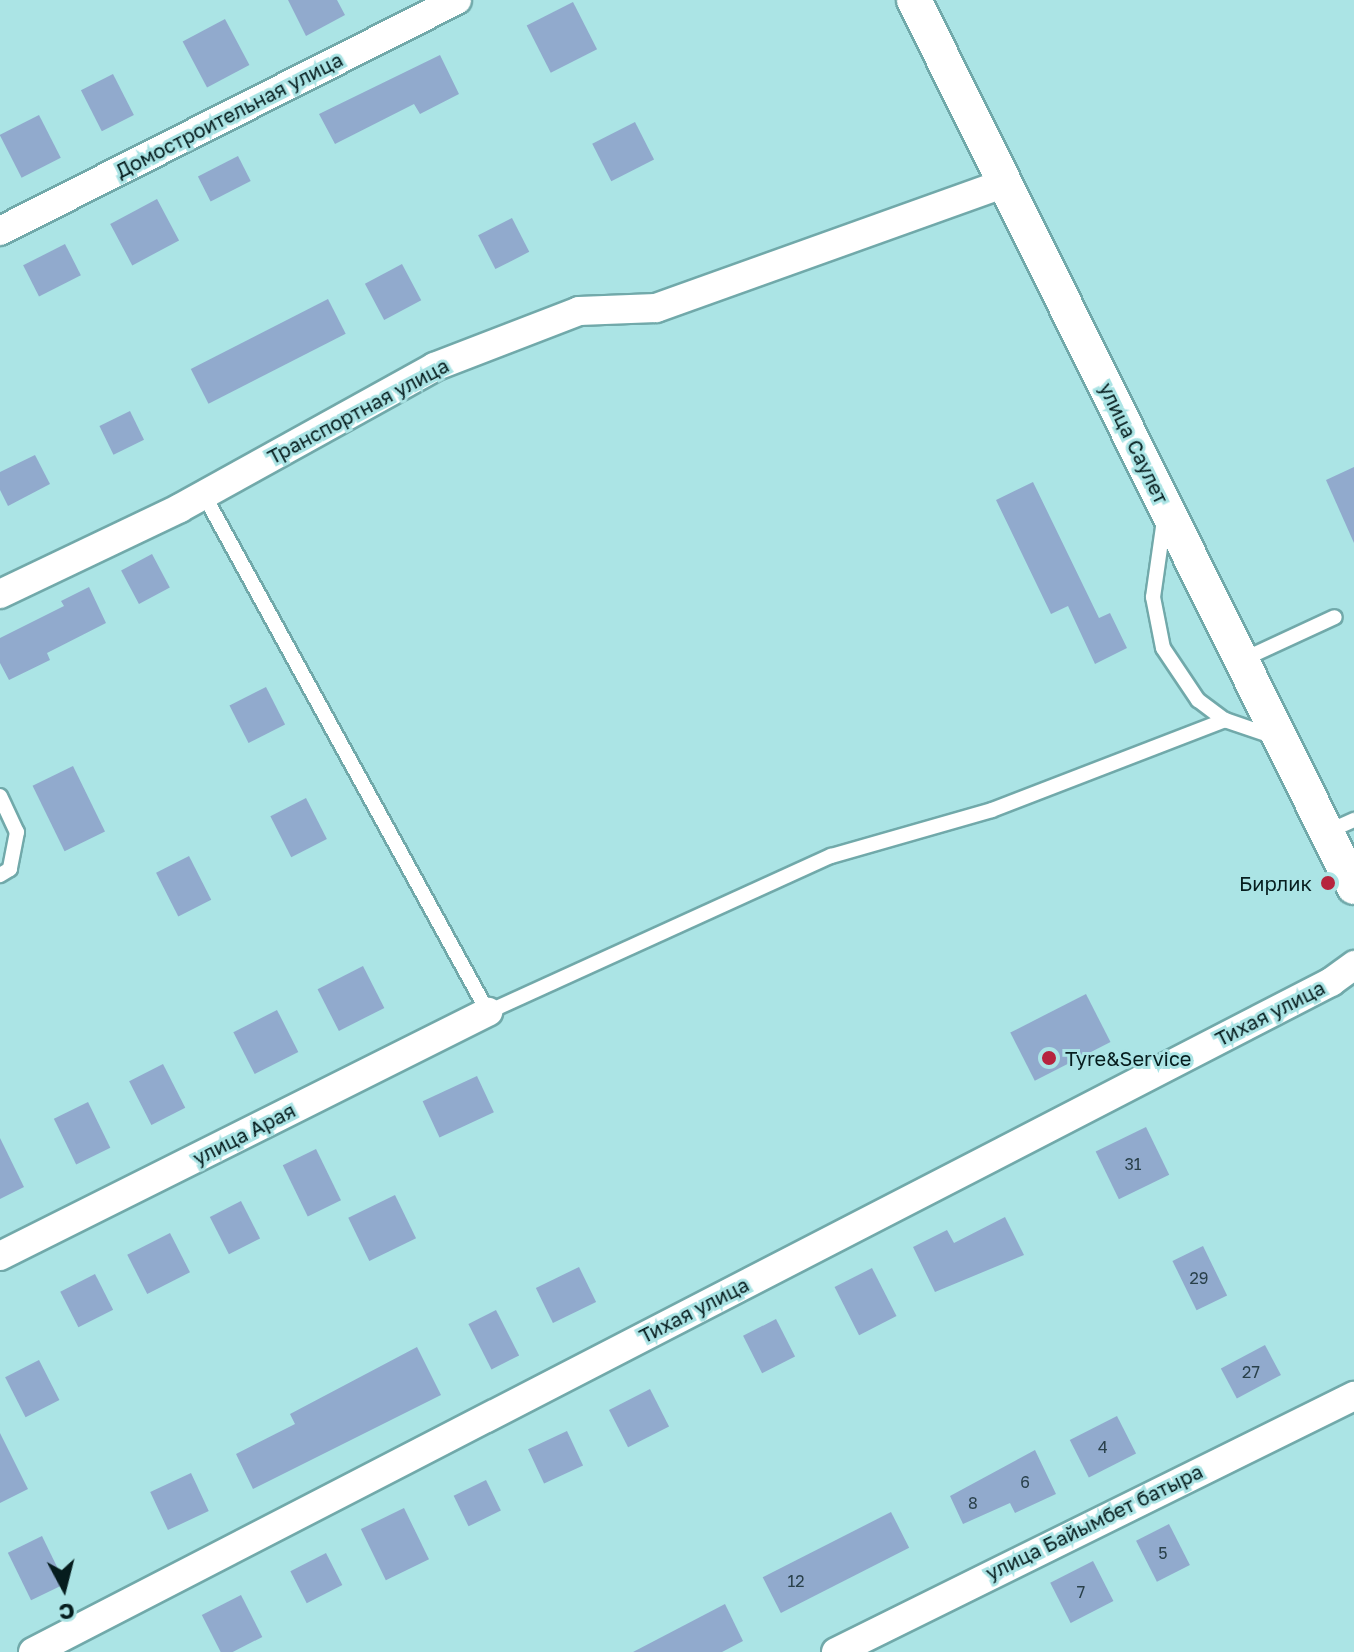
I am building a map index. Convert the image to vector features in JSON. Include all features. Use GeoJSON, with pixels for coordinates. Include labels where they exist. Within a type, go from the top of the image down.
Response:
{"type":"FeatureCollection","features":[{"type":"Feature","properties":{"kind":"street","name":"Домостроительная улица"},"geometry":{"type":"LineString","coordinates":[[0,231],[457,0]]}},
{"type":"Feature","properties":{"kind":"street","name":"улица Саулет"},"geometry":{"type":"LineString","coordinates":[[914,0],[1281,739],[1340,826],[1354,887]]}},
{"type":"Feature","properties":{"kind":"street","name":"Транспортная улица"},"geometry":{"type":"LineString","coordinates":[[0,594],[204,495],[463,356],[579,311],[656,308],[1005,183]]}},
{"type":"Feature","properties":{"kind":"street","name":"Тихая улица"},"geometry":{"type":"LineString","coordinates":[[33,1652],[1331,982],[1354,965]]}},
{"type":"Feature","properties":{"kind":"street","name":"улица Арая"},"geometry":{"type":"LineString","coordinates":[[0,1256],[488,1012]]}},
{"type":"Feature","properties":{"kind":"street","name":"улица Байымбет батыра"},"geometry":{"type":"LineString","coordinates":[[836,1652],[1354,1396]]}},
{"type":"Feature","properties":{"kind":"lane"},"geometry":{"type":"LineString","coordinates":[[204,495],[488,1012],[831,856],[992,810],[1225,720]]}},
{"type":"Feature","properties":{"kind":"lane"},"geometry":{"type":"LineString","coordinates":[[1166,508],[1155,570],[1155,622],[1177,676],[1225,720],[1281,739]]}},
{"type":"Feature","properties":{"kind":"lane"},"geometry":{"type":"LineString","coordinates":[[1241,660],[1335,617]]}},
{"type":"Feature","properties":{"kind":"lane"},"geometry":{"type":"LineString","coordinates":[[0,796],[17,832],[10,869],[0,875]]}},
{"type":"Feature","properties":{"kind":"building"},"geometry":{"type":"Polygon","coordinates":[[[288,0],[337,0],[345,15],[306,36],[288,0]]]}},
{"type":"Feature","properties":{"kind":"building"},"geometry":{"type":"Polygon","coordinates":[[[573,2],[597,49],[551,73],[527,26],[573,2]]]}},
{"type":"Feature","properties":{"kind":"building"},"geometry":{"type":"Polygon","coordinates":[[[225,19],[249,65],[207,87],[183,42],[225,19]]]}},
{"type":"Feature","properties":{"kind":"building"},"geometry":{"type":"Polygon","coordinates":[[[440,55],[459,94],[420,114],[414,104],[335,144],[319,114],[440,55]]]}},
{"type":"Feature","properties":{"kind":"building"},"geometry":{"type":"Polygon","coordinates":[[[113,74],[134,115],[102,131],[81,90],[113,74]]]}},
{"type":"Feature","properties":{"kind":"building"},"geometry":{"type":"Polygon","coordinates":[[[39,115],[61,158],[22,178],[0,135],[39,115]]]}},
{"type":"Feature","properties":{"kind":"building"},"geometry":{"type":"Polygon","coordinates":[[[635,122],[654,159],[611,181],[592,144],[635,122]]]}},
{"type":"Feature","properties":{"kind":"building"},"geometry":{"type":"Polygon","coordinates":[[[238,156],[251,181],[211,201],[198,176],[238,156]]]}},
{"type":"Feature","properties":{"kind":"building"},"geometry":{"type":"Polygon","coordinates":[[[157,199],[179,240],[132,265],[110,224],[157,199]]]}},
{"type":"Feature","properties":{"kind":"building"},"geometry":{"type":"Polygon","coordinates":[[[512,218],[529,252],[495,269],[478,235],[512,218]]]}},
{"type":"Feature","properties":{"kind":"building"},"geometry":{"type":"Polygon","coordinates":[[[65,244],[81,275],[39,297],[23,265],[65,244]]]}},
{"type":"Feature","properties":{"kind":"building"},"geometry":{"type":"Polygon","coordinates":[[[402,264],[421,300],[384,320],[365,284],[402,264]]]}},
{"type":"Feature","properties":{"kind":"building"},"geometry":{"type":"Polygon","coordinates":[[[328,299],[346,334],[208,404],[191,369],[328,299]]]}},
{"type":"Feature","properties":{"kind":"building"},"geometry":{"type":"Polygon","coordinates":[[[130,411],[144,440],[113,455],[99,426],[130,411]]]}},
{"type":"Feature","properties":{"kind":"building"},"geometry":{"type":"Polygon","coordinates":[[[35,455],[50,484],[8,506],[0,490],[0,472],[35,455]]]}},
{"type":"Feature","properties":{"kind":"building"},"geometry":{"type":"Polygon","coordinates":[[[1354,467],[1354,543],[1326,480],[1354,467]]]}},
{"type":"Feature","properties":{"kind":"building"},"geometry":{"type":"Polygon","coordinates":[[[1033,482],[1099,618],[1110,613],[1127,648],[1095,664],[1068,606],[1051,614],[996,500],[1033,482]]]}},
{"type":"Feature","properties":{"kind":"building"},"geometry":{"type":"Polygon","coordinates":[[[152,554],[170,588],[139,604],[121,570],[152,554]]]}},
{"type":"Feature","properties":{"kind":"building"},"geometry":{"type":"Polygon","coordinates":[[[89,587],[106,623],[47,653],[50,660],[9,680],[0,663],[0,638],[64,606],[61,601],[89,587]]]}},
{"type":"Feature","properties":{"kind":"building"},"geometry":{"type":"Polygon","coordinates":[[[266,687],[285,724],[249,743],[229,706],[266,687]]]}},
{"type":"Feature","properties":{"kind":"building"},"geometry":{"type":"Polygon","coordinates":[[[73,766],[105,832],[65,851],[33,786],[73,766]]]}},
{"type":"Feature","properties":{"kind":"building"},"geometry":{"type":"Polygon","coordinates":[[[306,798],[327,839],[291,857],[270,816],[306,798]]]}},
{"type":"Feature","properties":{"kind":"building"},"geometry":{"type":"Polygon","coordinates":[[[189,856],[211,900],[178,916],[156,873],[189,856]]]}},
{"type":"Feature","properties":{"kind":"building"},"geometry":{"type":"Polygon","coordinates":[[[363,966],[384,1008],[339,1031],[318,989],[363,966]]]}},
{"type":"Feature","properties":{"kind":"building"},"geometry":{"type":"Polygon","coordinates":[[[1086,994],[1111,1042],[1035,1081],[1010,1033],[1086,994]]]}},
{"type":"Feature","properties":{"kind":"building"},"geometry":{"type":"Polygon","coordinates":[[[277,1010],[298,1052],[255,1074],[233,1032],[277,1010]]]}},
{"type":"Feature","properties":{"kind":"building"},"geometry":{"type":"Polygon","coordinates":[[[163,1064],[185,1108],[151,1125],[129,1081],[163,1064]]]}},
{"type":"Feature","properties":{"kind":"building"},"geometry":{"type":"Polygon","coordinates":[[[477,1076],[494,1112],[440,1138],[423,1101],[477,1076]]]}},
{"type":"Feature","properties":{"kind":"building"},"geometry":{"type":"Polygon","coordinates":[[[88,1102],[110,1148],[76,1164],[54,1119],[88,1102]]]}},
{"type":"Feature","properties":{"kind":"building"},"geometry":{"type":"Polygon","coordinates":[[[1146,1127],[1169,1175],[1119,1199],[1096,1152],[1146,1127]]]}},
{"type":"Feature","properties":{"kind":"building"},"geometry":{"type":"Polygon","coordinates":[[[0,1138],[24,1187],[0,1199],[0,1138]]]}},
{"type":"Feature","properties":{"kind":"building"},"geometry":{"type":"Polygon","coordinates":[[[316,1149],[341,1200],[308,1216],[283,1165],[316,1149]]]}},
{"type":"Feature","properties":{"kind":"building"},"geometry":{"type":"Polygon","coordinates":[[[395,1195],[416,1238],[369,1261],[348,1218],[395,1195]]]}},
{"type":"Feature","properties":{"kind":"building"},"geometry":{"type":"Polygon","coordinates":[[[241,1201],[260,1238],[229,1254],[210,1217],[241,1201]]]}},
{"type":"Feature","properties":{"kind":"building"},"geometry":{"type":"Polygon","coordinates":[[[1005,1217],[1024,1255],[935,1292],[913,1247],[947,1230],[954,1243],[1005,1217]]]}},
{"type":"Feature","properties":{"kind":"building"},"geometry":{"type":"Polygon","coordinates":[[[170,1233],[190,1272],[147,1294],[127,1255],[170,1233]]]}},
{"type":"Feature","properties":{"kind":"building"},"geometry":{"type":"Polygon","coordinates":[[[1203,1246],[1227,1295],[1197,1310],[1172,1261],[1203,1246]]]}},
{"type":"Feature","properties":{"kind":"building"},"geometry":{"type":"Polygon","coordinates":[[[579,1267],[596,1302],[553,1323],[536,1288],[579,1267]]]}},
{"type":"Feature","properties":{"kind":"building"},"geometry":{"type":"Polygon","coordinates":[[[872,1268],[897,1316],[859,1335],[835,1287],[872,1268]]]}},
{"type":"Feature","properties":{"kind":"building"},"geometry":{"type":"Polygon","coordinates":[[[95,1274],[113,1310],[78,1327],[60,1292],[95,1274]]]}},
{"type":"Feature","properties":{"kind":"building"},"geometry":{"type":"Polygon","coordinates":[[[496,1310],[519,1355],[492,1370],[468,1324],[496,1310]]]}},
{"type":"Feature","properties":{"kind":"building"},"geometry":{"type":"Polygon","coordinates":[[[776,1319],[795,1356],[762,1373],[743,1336],[776,1319]]]}},
{"type":"Feature","properties":{"kind":"building"},"geometry":{"type":"Polygon","coordinates":[[[1265,1345],[1281,1375],[1237,1398],[1221,1368],[1265,1345]]]}},
{"type":"Feature","properties":{"kind":"building"},"geometry":{"type":"Polygon","coordinates":[[[417,1347],[441,1395],[253,1489],[236,1454],[295,1424],[290,1414],[417,1347]]]}},
{"type":"Feature","properties":{"kind":"building"},"geometry":{"type":"Polygon","coordinates":[[[39,1360],[59,1400],[26,1417],[5,1377],[39,1360]]]}},
{"type":"Feature","properties":{"kind":"building"},"geometry":{"type":"Polygon","coordinates":[[[650,1389],[669,1426],[628,1447],[609,1410],[650,1389]]]}},
{"type":"Feature","properties":{"kind":"building"},"geometry":{"type":"Polygon","coordinates":[[[1117,1416],[1136,1453],[1089,1477],[1070,1440],[1117,1416]]]}},
{"type":"Feature","properties":{"kind":"building"},"geometry":{"type":"Polygon","coordinates":[[[567,1431],[583,1465],[544,1484],[528,1449],[567,1431]]]}},
{"type":"Feature","properties":{"kind":"building"},"geometry":{"type":"Polygon","coordinates":[[[0,1433],[28,1489],[0,1503],[0,1433]]]}},
{"type":"Feature","properties":{"kind":"building"},"geometry":{"type":"Polygon","coordinates":[[[1035,1450],[1056,1494],[1015,1513],[1010,1503],[963,1524],[950,1496],[1035,1450]]]}},
{"type":"Feature","properties":{"kind":"building"},"geometry":{"type":"Polygon","coordinates":[[[191,1473],[209,1511],[168,1530],[150,1492],[191,1473]]]}},
{"type":"Feature","properties":{"kind":"building"},"geometry":{"type":"Polygon","coordinates":[[[486,1480],[501,1511],[469,1526],[454,1496],[486,1480]]]}},
{"type":"Feature","properties":{"kind":"building"},"geometry":{"type":"Polygon","coordinates":[[[404,1508],[429,1559],[386,1580],[361,1529],[404,1508]]]}},
{"type":"Feature","properties":{"kind":"building"},"geometry":{"type":"Polygon","coordinates":[[[891,1512],[909,1548],[781,1613],[763,1577],[891,1512]]]}},
{"type":"Feature","properties":{"kind":"building"},"geometry":{"type":"Polygon","coordinates":[[[1169,1524],[1190,1565],[1157,1582],[1136,1541],[1169,1524]]]}},
{"type":"Feature","properties":{"kind":"building"},"geometry":{"type":"Polygon","coordinates":[[[42,1536],[65,1584],[31,1600],[8,1553],[42,1536]]]}},
{"type":"Feature","properties":{"kind":"building"},"geometry":{"type":"Polygon","coordinates":[[[326,1553],[342,1585],[307,1603],[290,1571],[326,1553]]]}},
{"type":"Feature","properties":{"kind":"building"},"geometry":{"type":"Polygon","coordinates":[[[1093,1561],[1113,1601],[1071,1623],[1050,1583],[1093,1561]]]}},
{"type":"Feature","properties":{"kind":"building"},"geometry":{"type":"Polygon","coordinates":[[[241,1595],[262,1637],[233,1652],[221,1652],[202,1615],[241,1595]]]}},
{"type":"Feature","properties":{"kind":"building"},"geometry":{"type":"Polygon","coordinates":[[[725,1604],[743,1641],[722,1652],[633,1652],[725,1604]]]}},
{"type":"Feature","properties":{"kind":"place","name":"Бирлик"},"geometry":{"type":"Point","coordinates":[1328,883]}},
{"type":"Feature","properties":{"kind":"place","name":"Tyre&Service"},"geometry":{"type":"Point","coordinates":[1049,1058]}}]}
